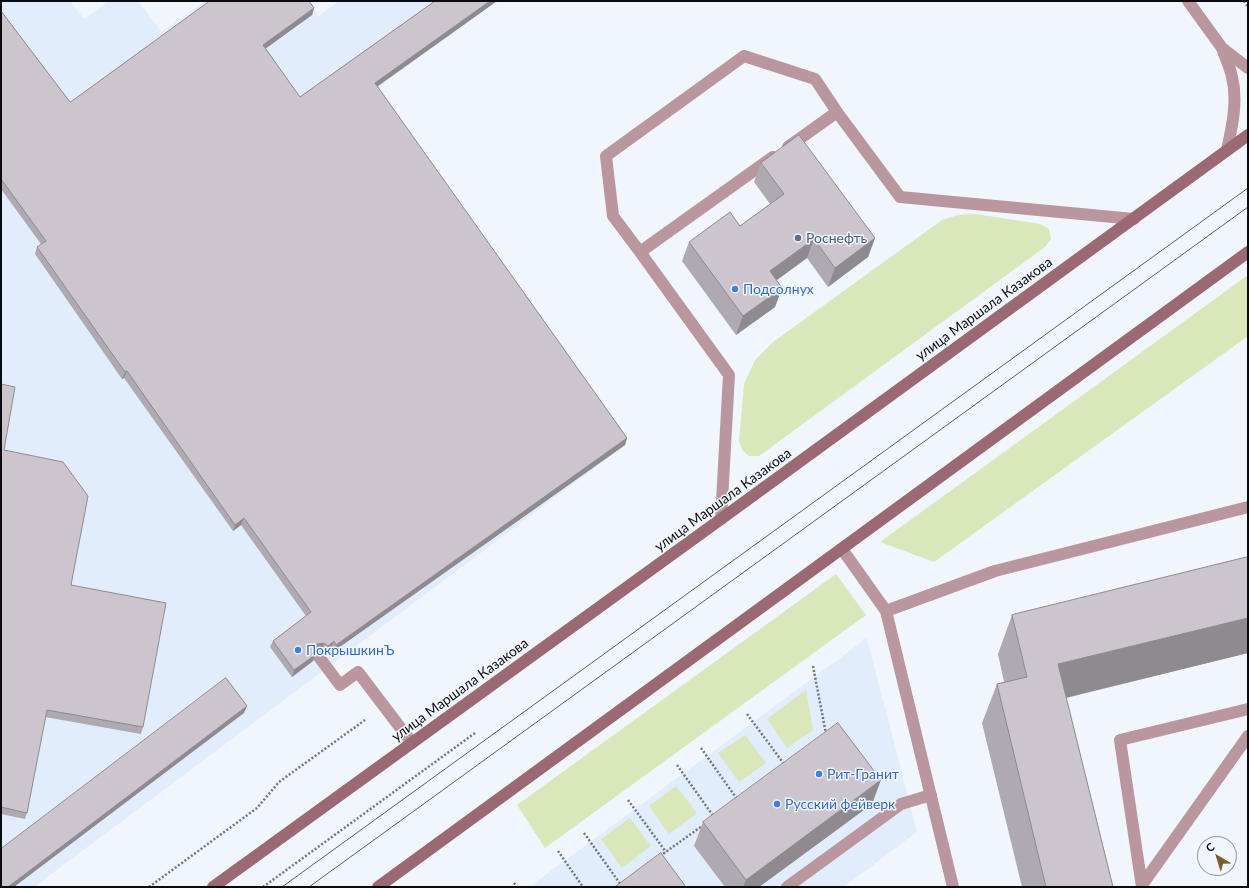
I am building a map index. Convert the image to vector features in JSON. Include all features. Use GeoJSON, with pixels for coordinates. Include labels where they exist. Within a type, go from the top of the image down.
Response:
{"type":"FeatureCollection","features":[{"type":"Feature","properties":{"kind":"main road","name":"улица Маршала Казакова"},"geometry":{"type":"LineString","coordinates":[[213,887],[1248,135]]}},
{"type":"Feature","properties":{"kind":"main road"},"geometry":{"type":"LineString","coordinates":[[378,887],[1248,252]]}},
{"type":"Feature","properties":{"kind":"street"},"geometry":{"type":"LineString","coordinates":[[1188,1],[1222,48],[1248,68]]}},
{"type":"Feature","properties":{"kind":"street"},"geometry":{"type":"LineString","coordinates":[[1222,48],[1232,77],[1235,97],[1233,119],[1227,150]]}},
{"type":"Feature","properties":{"kind":"street"},"geometry":{"type":"LineString","coordinates":[[721,519],[729,375],[613,216],[606,156],[744,56],[815,79],[837,112],[900,197],[1134,219]]}},
{"type":"Feature","properties":{"kind":"street"},"geometry":{"type":"LineString","coordinates":[[640,252],[837,112]]}},
{"type":"Feature","properties":{"kind":"street"},"geometry":{"type":"LineString","coordinates":[[886,612],[995,571],[1248,507]]}},
{"type":"Feature","properties":{"kind":"street"},"geometry":{"type":"LineString","coordinates":[[842,549],[886,612],[953,887]]}},
{"type":"Feature","properties":{"kind":"street"},"geometry":{"type":"LineString","coordinates":[[319,657],[340,685],[358,672],[412,743]]}},
{"type":"Feature","properties":{"kind":"street"},"geometry":{"type":"LineString","coordinates":[[1142,886],[1120,740],[1248,709]]}},
{"type":"Feature","properties":{"kind":"street"},"geometry":{"type":"LineString","coordinates":[[1142,886],[1248,736]]}},
{"type":"Feature","properties":{"kind":"street"},"geometry":{"type":"LineString","coordinates":[[787,887],[901,804],[931,795]]}},
{"type":"Feature","properties":{"kind":"path"},"geometry":{"type":"LineString","coordinates":[[1244,1],[1248,7]]}},
{"type":"Feature","properties":{"kind":"path"},"geometry":{"type":"LineString","coordinates":[[813,666],[826,734],[830,740]]}},
{"type":"Feature","properties":{"kind":"path"},"geometry":{"type":"LineString","coordinates":[[149,887],[256,808],[279,782],[383,706]]}},
{"type":"Feature","properties":{"kind":"path"},"geometry":{"type":"LineString","coordinates":[[748,714],[785,765]]}},
{"type":"Feature","properties":{"kind":"path"},"geometry":{"type":"LineString","coordinates":[[263,887],[475,733]]}},
{"type":"Feature","properties":{"kind":"path"},"geometry":{"type":"LineString","coordinates":[[820,738],[826,734]]}},
{"type":"Feature","properties":{"kind":"path"},"geometry":{"type":"LineString","coordinates":[[700,748],[738,800]]}},
{"type":"Feature","properties":{"kind":"path"},"geometry":{"type":"LineString","coordinates":[[779,769],[791,760]]}},
{"type":"Feature","properties":{"kind":"path"},"geometry":{"type":"LineString","coordinates":[[676,765],[714,817]]}},
{"type":"Feature","properties":{"kind":"path"},"geometry":{"type":"LineString","coordinates":[[732,804],[744,795]]}},
{"type":"Feature","properties":{"kind":"path"},"geometry":{"type":"LineString","coordinates":[[628,800],[666,852]]}},
{"type":"Feature","properties":{"kind":"path"},"geometry":{"type":"LineString","coordinates":[[655,860],[720,813]]}},
{"type":"Feature","properties":{"kind":"path"},"geometry":{"type":"LineString","coordinates":[[584,833],[620,886],[627,881]]}},
{"type":"Feature","properties":{"kind":"path"},"geometry":{"type":"LineString","coordinates":[[558,851],[583,887]]}},
{"type":"Feature","properties":{"kind":"path"},"geometry":{"type":"LineString","coordinates":[[514,883],[516,887]]}},
{"type":"Feature","properties":{"kind":"shaded area"},"geometry":{"type":"Polygon","coordinates":[[[1,1],[70,1],[84,19],[108,1],[138,1],[162,32],[205,1],[307,1],[319,16],[339,1],[498,1],[373,90],[625,445],[34,887],[1,887],[1,1]]]}},
{"type":"Feature","properties":{"kind":"shaded area"},"geometry":{"type":"Polygon","coordinates":[[[867,638],[917,832],[844,887],[529,887],[867,638]]]}},
{"type":"Feature","properties":{"kind":"green space"},"geometry":{"type":"Polygon","coordinates":[[[976,214],[1040,224],[1049,229],[1051,239],[1045,247],[759,456],[749,456],[742,450],[739,441],[744,384],[755,360],[773,342],[942,220],[958,215],[976,214]]]}},
{"type":"Feature","properties":{"kind":"green space"},"geometry":{"type":"Polygon","coordinates":[[[1248,275],[1248,336],[934,562],[880,542],[1248,275]]]}},
{"type":"Feature","properties":{"kind":"green space"},"geometry":{"type":"Polygon","coordinates":[[[836,574],[866,615],[545,848],[517,805],[836,574]]]}},
{"type":"Feature","properties":{"kind":"green space"},"geometry":{"type":"Polygon","coordinates":[[[806,690],[813,730],[787,748],[767,719],[806,690]]]}},
{"type":"Feature","properties":{"kind":"green space"},"geometry":{"type":"Polygon","coordinates":[[[745,735],[766,763],[739,782],[718,753],[745,735]]]}},
{"type":"Feature","properties":{"kind":"green space"},"geometry":{"type":"Polygon","coordinates":[[[676,786],[697,813],[669,834],[649,806],[676,786]]]}},
{"type":"Feature","properties":{"kind":"green space"},"geometry":{"type":"Polygon","coordinates":[[[630,818],[651,846],[622,868],[601,839],[630,818]]]}},
{"type":"Feature","properties":{"kind":"building"},"geometry":{"type":"Polygon","coordinates":[[[210,1],[309,1],[314,8],[263,45],[300,97],[435,1],[490,1],[375,83],[627,438],[336,645],[334,641],[328,646],[324,643],[317,644],[314,648],[315,655],[294,670],[273,641],[311,612],[244,518],[235,525],[127,371],[125,372],[37,247],[46,241],[1,179],[1,11],[70,102],[210,1]]]}},
{"type":"Feature","properties":{"kind":"building","name":"Роснефть"},"geometry":{"type":"Polygon","coordinates":[[[799,135],[875,238],[835,268],[814,239],[770,271],[782,288],[743,316],[689,242],[730,212],[740,226],[784,194],[761,163],[799,135]]]}},
{"type":"Feature","properties":{"kind":"building"},"geometry":{"type":"Polygon","coordinates":[[[1,384],[15,387],[4,450],[63,462],[88,496],[71,585],[166,603],[143,727],[47,710],[27,813],[1,807],[1,384]]]}},
{"type":"Feature","properties":{"kind":"building"},"geometry":{"type":"Polygon","coordinates":[[[1248,557],[1248,618],[1058,664],[1113,887],[1046,887],[997,684],[1027,677],[1012,615],[1248,557]]]}},
{"type":"Feature","properties":{"kind":"building"},"geometry":{"type":"Polygon","coordinates":[[[226,678],[247,706],[8,887],[1,887],[1,849],[226,678]]]}},
{"type":"Feature","properties":{"kind":"building"},"geometry":{"type":"Polygon","coordinates":[[[838,723],[881,780],[746,880],[703,822],[838,723]]]}},
{"type":"Feature","properties":{"kind":"building"},"geometry":{"type":"Polygon","coordinates":[[[661,853],[686,887],[615,887],[661,853]]]}},
{"type":"Feature","properties":{"kind":"tram line"},"geometry":{"type":"LineString","coordinates":[[282,887],[1248,188]]}},
{"type":"Feature","properties":{"kind":"tram line"},"geometry":{"type":"LineString","coordinates":[[309,887],[1248,207]]}},
{"type":"Feature","properties":{"kind":"place","name":"Роснефть"},"geometry":{"type":"Point","coordinates":[798,238]}},
{"type":"Feature","properties":{"kind":"place","name":"Подсолнух"},"geometry":{"type":"Point","coordinates":[735,289]}},
{"type":"Feature","properties":{"kind":"place","name":"ПокрышкинЪ"},"geometry":{"type":"Point","coordinates":[298,650]}},
{"type":"Feature","properties":{"kind":"place","name":"Рит-Гранит"},"geometry":{"type":"Point","coordinates":[819,774]}},
{"type":"Feature","properties":{"kind":"place","name":"Русский фейверк"},"geometry":{"type":"Point","coordinates":[777,804]}}]}
